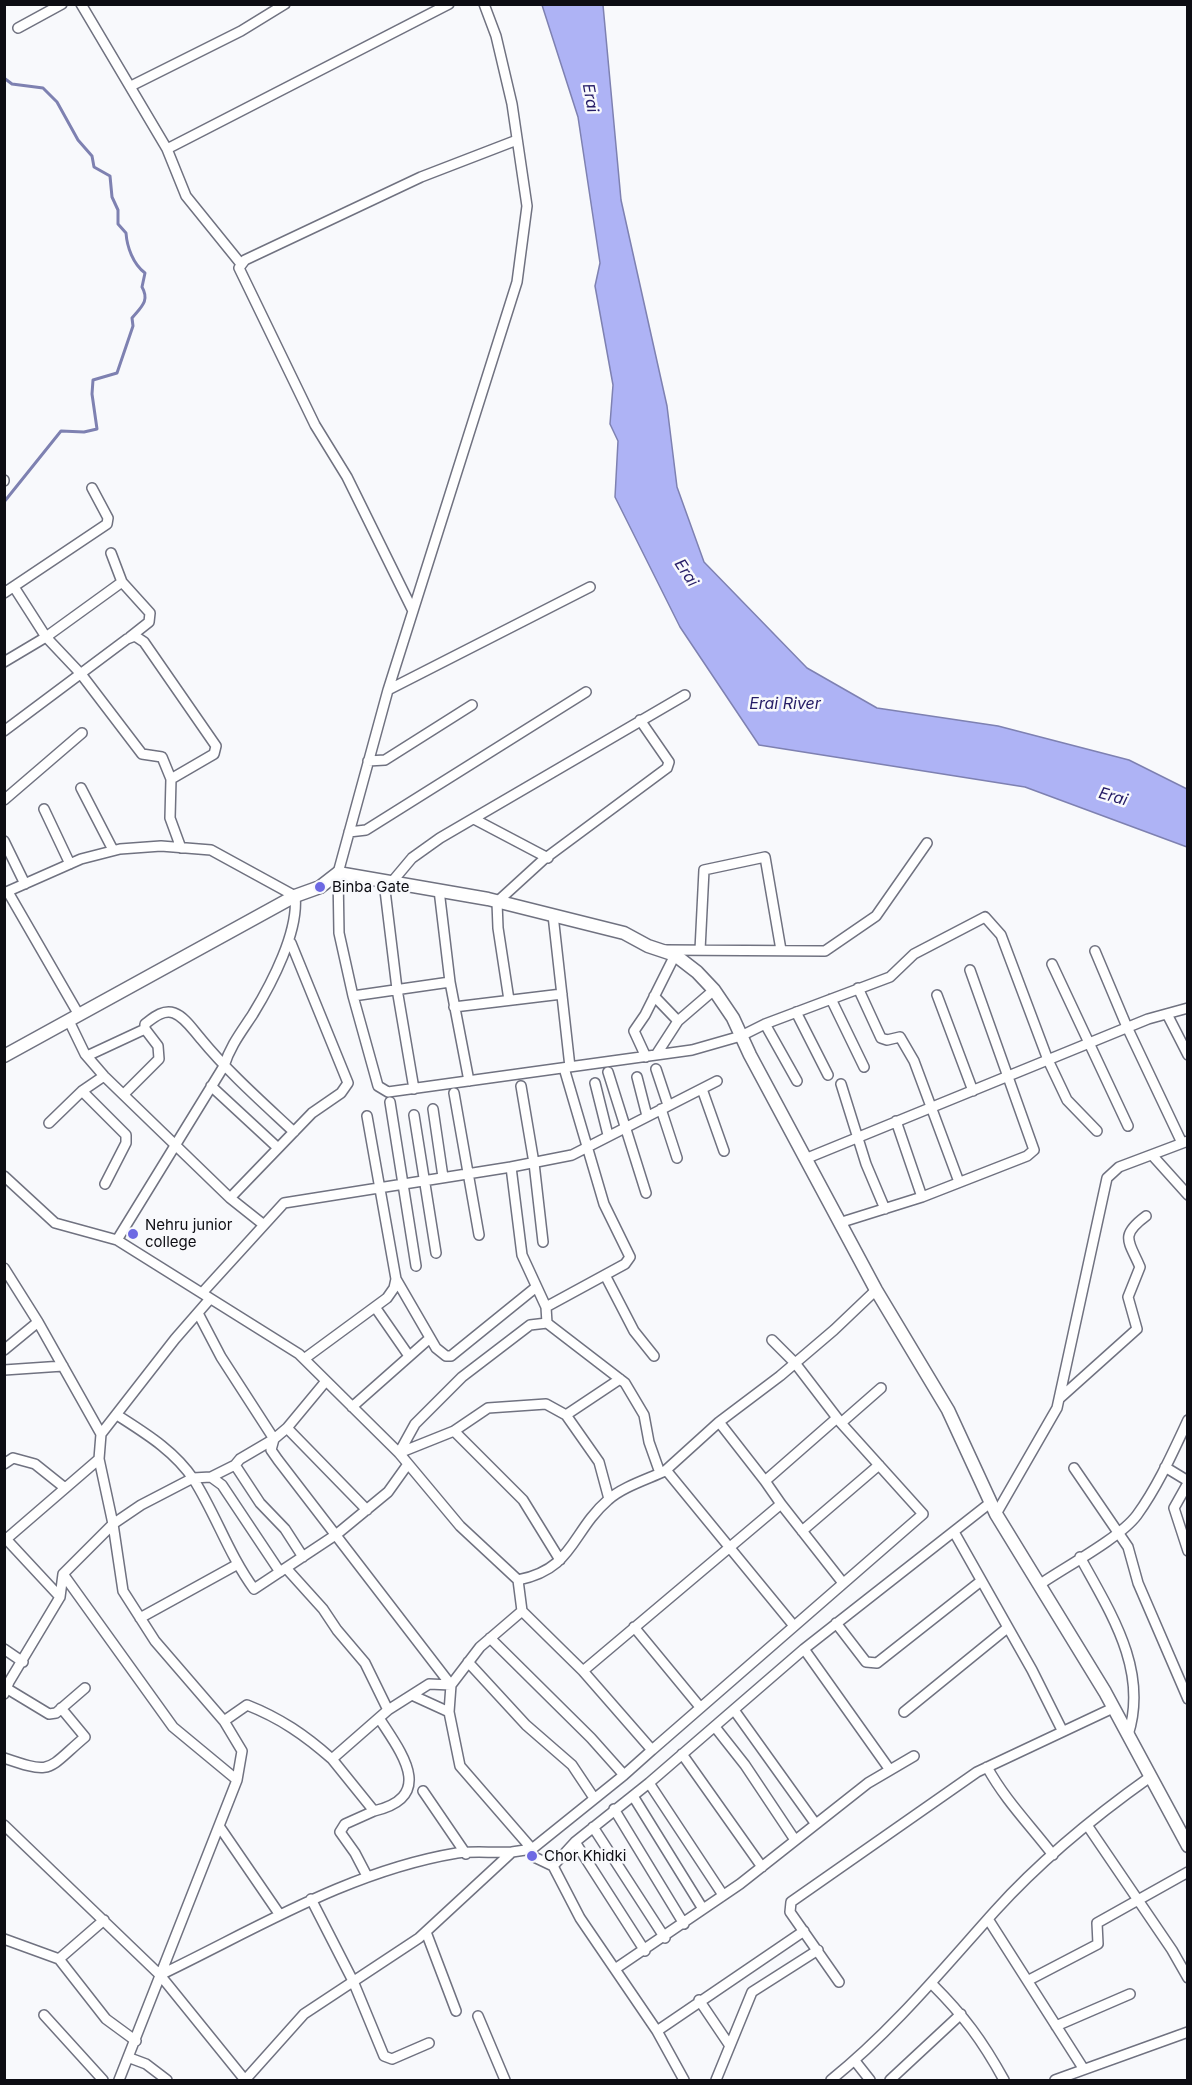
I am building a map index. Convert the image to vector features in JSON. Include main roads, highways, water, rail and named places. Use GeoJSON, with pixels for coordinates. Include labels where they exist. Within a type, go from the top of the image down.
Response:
{"type":"FeatureCollection","features":[{"type":"Feature","properties":{"kind":"main road"},"geometry":{"type":"LineString","coordinates":[[4,1056],[295,896],[320,887],[338,873],[439,890],[553,915],[624,933],[648,946],[669,952],[697,972],[714,990],[734,1018],[741,1036],[839,1223],[948,1410],[993,1508],[1113,1708],[1188,1846]]}},
{"type":"Feature","properties":{"kind":"water","name":"Erai River"},"geometry":{"type":"Polygon","coordinates":[[[542,5],[603,5],[621,200],[667,406],[677,487],[704,562],[807,668],[877,708],[998,726],[1129,760],[1187,789],[1187,847],[1025,787],[759,745],[680,627],[615,497],[618,441],[610,424],[613,385],[595,286],[600,263],[578,117],[542,5]]]}},
{"type":"Feature","properties":{"kind":"waterway"},"geometry":{"type":"LineString","coordinates":[[4,78],[12,84],[43,88],[57,102],[78,140],[92,156],[94,167],[110,176],[112,197],[118,210],[118,224],[126,233],[134,260],[145,273],[142,287],[145,300],[132,318],[133,326],[117,373],[93,380],[92,394],[97,429],[84,432],[61,431],[4,502]]}},
{"type":"Feature","properties":{"kind":"place","name":"Binba Gate"},"geometry":{"type":"Point","coordinates":[320,887]}},
{"type":"Feature","properties":{"kind":"place","name":"Nehru junior college"},"geometry":{"type":"Point","coordinates":[133,1234]}},
{"type":"Feature","properties":{"kind":"place","name":"Chor Khidki"},"geometry":{"type":"Point","coordinates":[532,1856]}},
{"type":"Feature","properties":{"kind":"water label","name":"Erai"},"geometry":{"type":"Point","coordinates":[590,98]}},
{"type":"Feature","properties":{"kind":"water label","name":"Erai"},"geometry":{"type":"Point","coordinates":[686,573]}},
{"type":"Feature","properties":{"kind":"water label","name":"Erai"},"geometry":{"type":"Point","coordinates":[1113,797]}}]}
